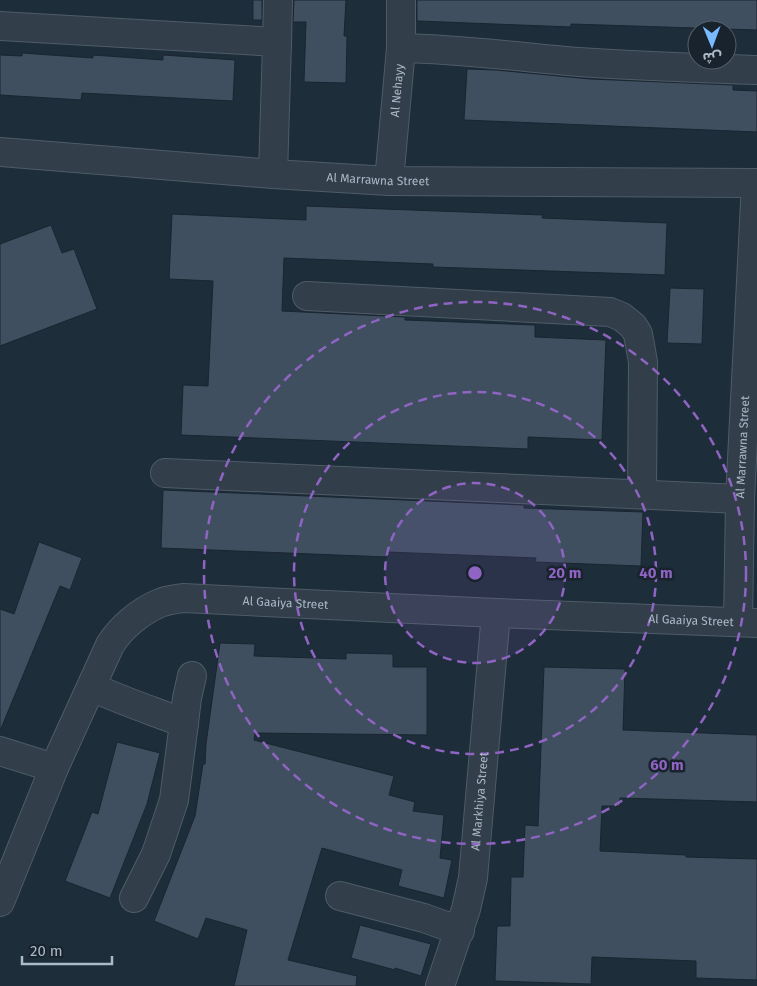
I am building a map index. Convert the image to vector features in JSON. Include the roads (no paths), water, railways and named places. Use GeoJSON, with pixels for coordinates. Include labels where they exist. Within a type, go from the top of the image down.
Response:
{"type":"FeatureCollection","features":[{"type":"Feature","properties":{"kind":"street"},"geometry":{"type":"LineString","coordinates":[[273,174],[278,0]]}},
{"type":"Feature","properties":{"kind":"street","name":"Al Nehayy"},"geometry":{"type":"LineString","coordinates":[[389,181],[401,48],[401,0]]}},
{"type":"Feature","properties":{"kind":"street"},"geometry":{"type":"LineString","coordinates":[[0,26],[277,42]]}},
{"type":"Feature","properties":{"kind":"street"},"geometry":{"type":"LineString","coordinates":[[401,48],[440,49],[579,62],[757,70]]}},
{"type":"Feature","properties":{"kind":"street","name":"Al Marrawna Street"},"geometry":{"type":"LineString","coordinates":[[0,152],[273,174],[389,181],[757,183],[740,499],[747,623]]}},
{"type":"Feature","properties":{"kind":"street"},"geometry":{"type":"LineString","coordinates":[[307,296],[610,312],[622,317],[633,326],[638,334],[643,362],[642,494]]}},
{"type":"Feature","properties":{"kind":"street"},"geometry":{"type":"LineString","coordinates":[[165,473],[740,499]]}},
{"type":"Feature","properties":{"kind":"street","name":"Al Gaaiya Street"},"geometry":{"type":"LineString","coordinates":[[0,902],[54,768],[110,645],[117,634],[146,610],[162,602],[183,598],[747,623]]}},
{"type":"Feature","properties":{"kind":"street","name":"Al Markhiya Street"},"geometry":{"type":"LineString","coordinates":[[440,986],[460,931],[473,878],[496,613]]}},
{"type":"Feature","properties":{"kind":"street"},"geometry":{"type":"LineString","coordinates":[[134,898],[156,854],[174,800],[187,698],[192,676]]}},
{"type":"Feature","properties":{"kind":"street"},"geometry":{"type":"LineString","coordinates":[[92,687],[114,698],[149,709],[184,724]]}},
{"type":"Feature","properties":{"kind":"street"},"geometry":{"type":"LineString","coordinates":[[0,751],[54,768]]}},
{"type":"Feature","properties":{"kind":"street"},"geometry":{"type":"LineString","coordinates":[[340,896],[424,918],[460,931]]}}]}
